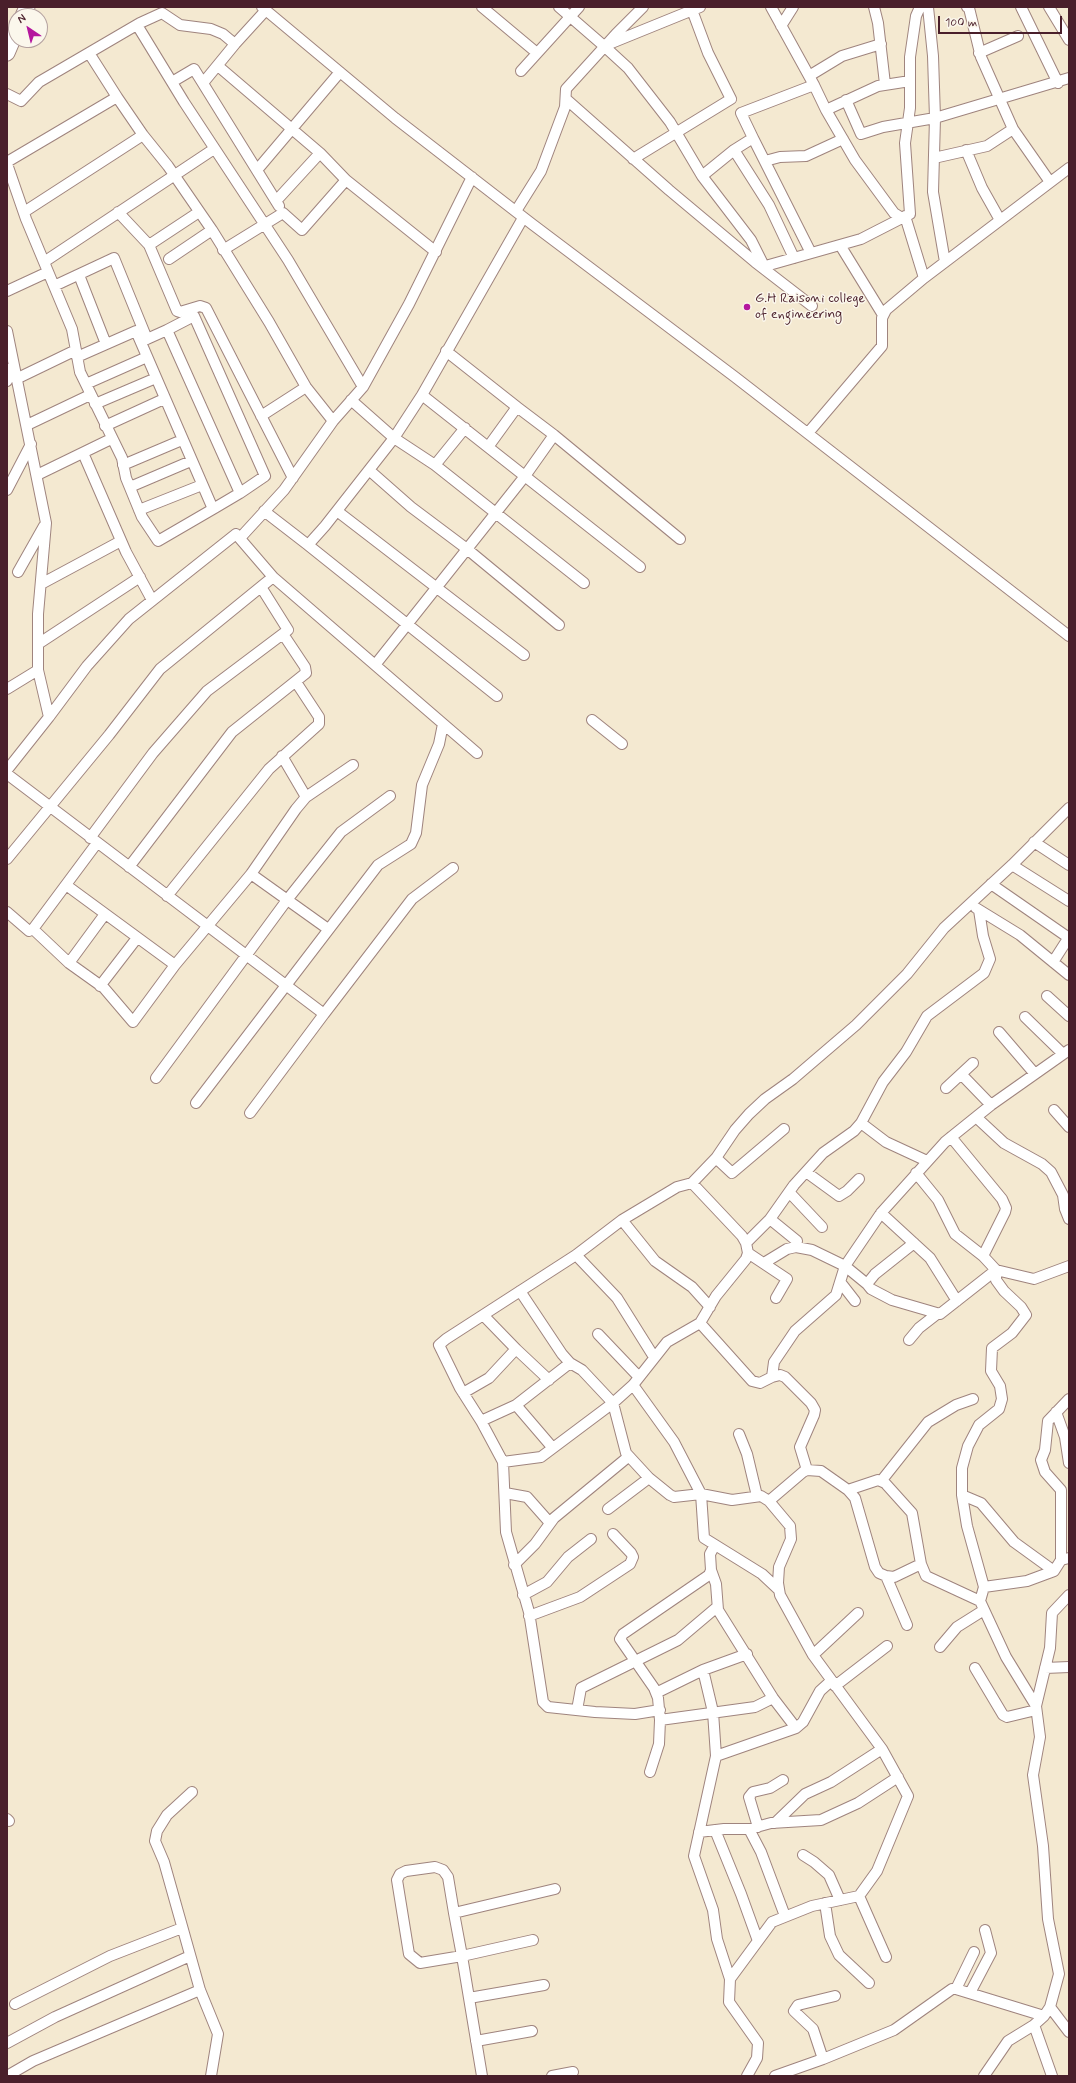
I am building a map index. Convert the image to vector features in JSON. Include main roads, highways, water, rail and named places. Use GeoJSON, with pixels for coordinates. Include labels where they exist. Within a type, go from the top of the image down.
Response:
{"type":"FeatureCollection","features":[{"type":"Feature","properties":{"kind":"place","name":"G.H Raisoni college of engineering"},"geometry":{"type":"Point","coordinates":[747,307]}}]}
